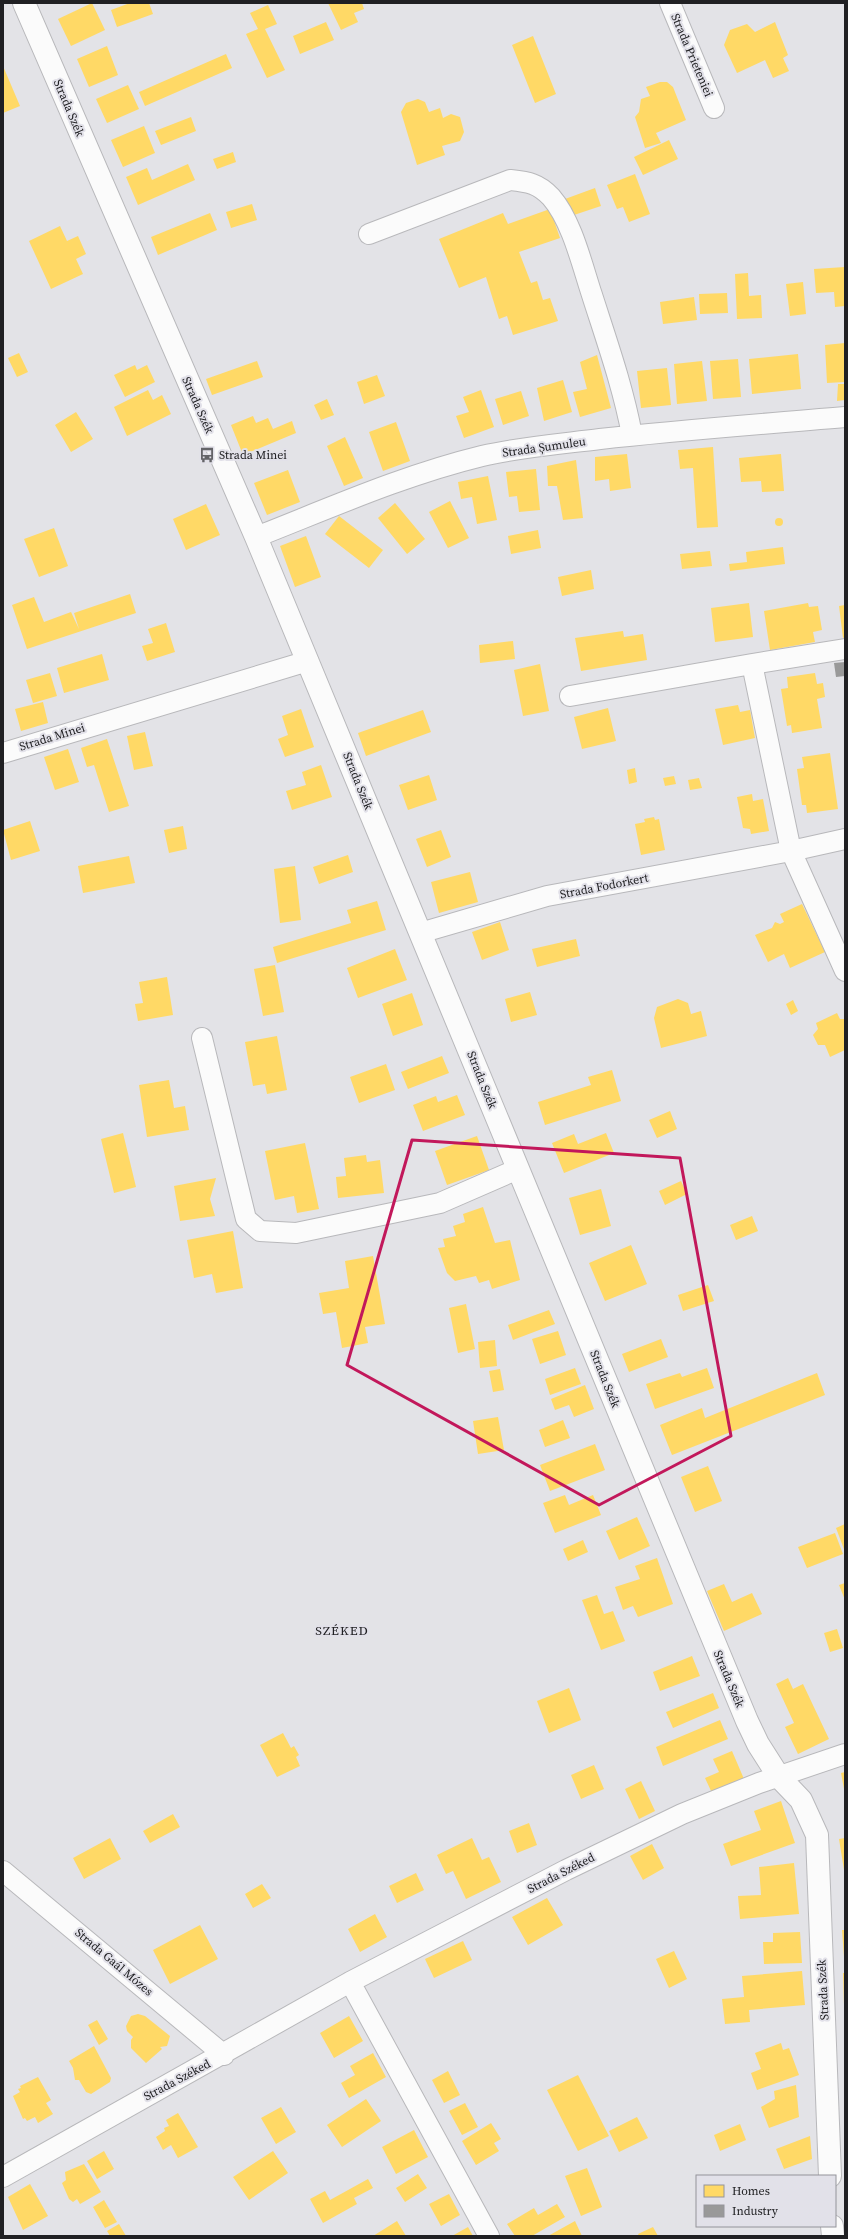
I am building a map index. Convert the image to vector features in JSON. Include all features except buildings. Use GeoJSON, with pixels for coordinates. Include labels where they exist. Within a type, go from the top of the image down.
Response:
{"type":"FeatureCollection","features":[{"type":"Feature","properties":{"kind":"street","name":"Strada Szék"},"geometry":{"type":"LineString","coordinates":[[25,3],[308,661],[746,1721],[758,1744],[779,1777],[801,1800],[817,1835],[830,2175]]}},
{"type":"Feature","properties":{"kind":"street","name":"Strada Prieteniei"},"geometry":{"type":"LineString","coordinates":[[670,3],[714,108]]}},
{"type":"Feature","properties":{"kind":"street"},"geometry":{"type":"LineString","coordinates":[[369,234],[510,180],[535,183],[551,197],[567,224],[616,368],[632,436]]}},
{"type":"Feature","properties":{"kind":"street","name":"Strada Șumuleu"},"geometry":{"type":"LineString","coordinates":[[256,538],[370,492],[427,472],[483,456],[539,446],[845,417]]}},
{"type":"Feature","properties":{"kind":"street"},"geometry":{"type":"LineString","coordinates":[[570,696],[845,649]]}},
{"type":"Feature","properties":{"kind":"street","name":"Strada Minei"},"geometry":{"type":"LineString","coordinates":[[3,753],[308,661]]}},
{"type":"Feature","properties":{"kind":"street"},"geometry":{"type":"LineString","coordinates":[[752,664],[791,851],[845,971]]}},
{"type":"Feature","properties":{"kind":"street","name":"Strada Fodorkert"},"geometry":{"type":"LineString","coordinates":[[420,933],[546,896],[791,851],[845,839]]}},
{"type":"Feature","properties":{"kind":"street"},"geometry":{"type":"LineString","coordinates":[[202,1038],[246,1218],[260,1231],[296,1232],[440,1203],[518,1169]]}},
{"type":"Feature","properties":{"kind":"street"},"geometry":{"type":"LineString","coordinates":[[779,1777],[845,1754]]}},
{"type":"Feature","properties":{"kind":"street","name":"Strada Széked"},"geometry":{"type":"LineString","coordinates":[[3,2177],[92,2125],[224,2055],[350,1982],[566,1870],[682,1814],[779,1777]]}},
{"type":"Feature","properties":{"kind":"street","name":"Strada Gaál Mózes"},"geometry":{"type":"LineString","coordinates":[[3,1871],[224,2055]]}},
{"type":"Feature","properties":{"kind":"street"},"geometry":{"type":"LineString","coordinates":[[350,1982],[489,2236]]}},
{"type":"Feature","properties":{"kind":"highlighted area"},"geometry":{"type":"Polygon","coordinates":[[[412,1140],[680,1158],[731,1436],[599,1505],[347,1365],[412,1140]]]}},
{"type":"Feature","properties":{"kind":"place","name":"Strada Minei"},"geometry":{"type":"Point","coordinates":[207,455]}},
{"type":"Feature","properties":{"kind":"district","name":"SZÉKED"},"geometry":{"type":"Point","coordinates":[342,1630]}}]}
